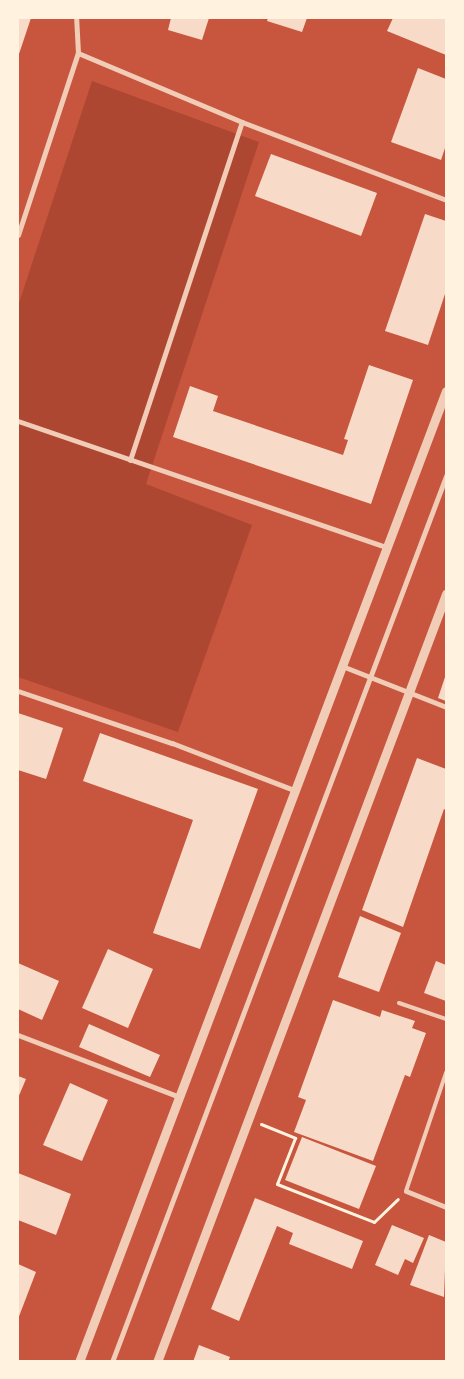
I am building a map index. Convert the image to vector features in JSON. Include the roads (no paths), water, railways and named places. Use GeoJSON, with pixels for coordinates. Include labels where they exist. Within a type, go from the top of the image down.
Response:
{"type":"FeatureCollection","features":[{"type":"Feature","properties":{"kind":"street"},"geometry":{"type":"LineString","coordinates":[[18,235],[78,53],[76,18]]}},
{"type":"Feature","properties":{"kind":"street"},"geometry":{"type":"LineString","coordinates":[[78,53],[242,122],[446,200]]}},
{"type":"Feature","properties":{"kind":"street"},"geometry":{"type":"LineString","coordinates":[[130,460],[242,122]]}},
{"type":"Feature","properties":{"kind":"street"},"geometry":{"type":"LineString","coordinates":[[79,1362],[177,1096],[446,390]]}},
{"type":"Feature","properties":{"kind":"street"},"geometry":{"type":"LineString","coordinates":[[18,421],[387,546]]}},
{"type":"Feature","properties":{"kind":"street"},"geometry":{"type":"LineString","coordinates":[[112,1362],[446,476]]}},
{"type":"Feature","properties":{"kind":"street"},"geometry":{"type":"LineString","coordinates":[[157,1362],[446,594]]}},
{"type":"Feature","properties":{"kind":"street"},"geometry":{"type":"LineString","coordinates":[[342,666],[371,675],[446,707]]}},
{"type":"Feature","properties":{"kind":"street"},"geometry":{"type":"LineString","coordinates":[[18,690],[172,743],[294,790]]}},
{"type":"Feature","properties":{"kind":"street"},"geometry":{"type":"LineString","coordinates":[[18,1036],[177,1096]]}},
{"type":"Feature","properties":{"kind":"street"},"geometry":{"type":"LineString","coordinates":[[406,1191],[446,1207]]}},
{"type":"Feature","properties":{"kind":"lane"},"geometry":{"type":"LineString","coordinates":[[399,1003],[446,1019]]}},
{"type":"Feature","properties":{"kind":"lane"},"geometry":{"type":"LineString","coordinates":[[406,1191],[446,1074]]}}]}
